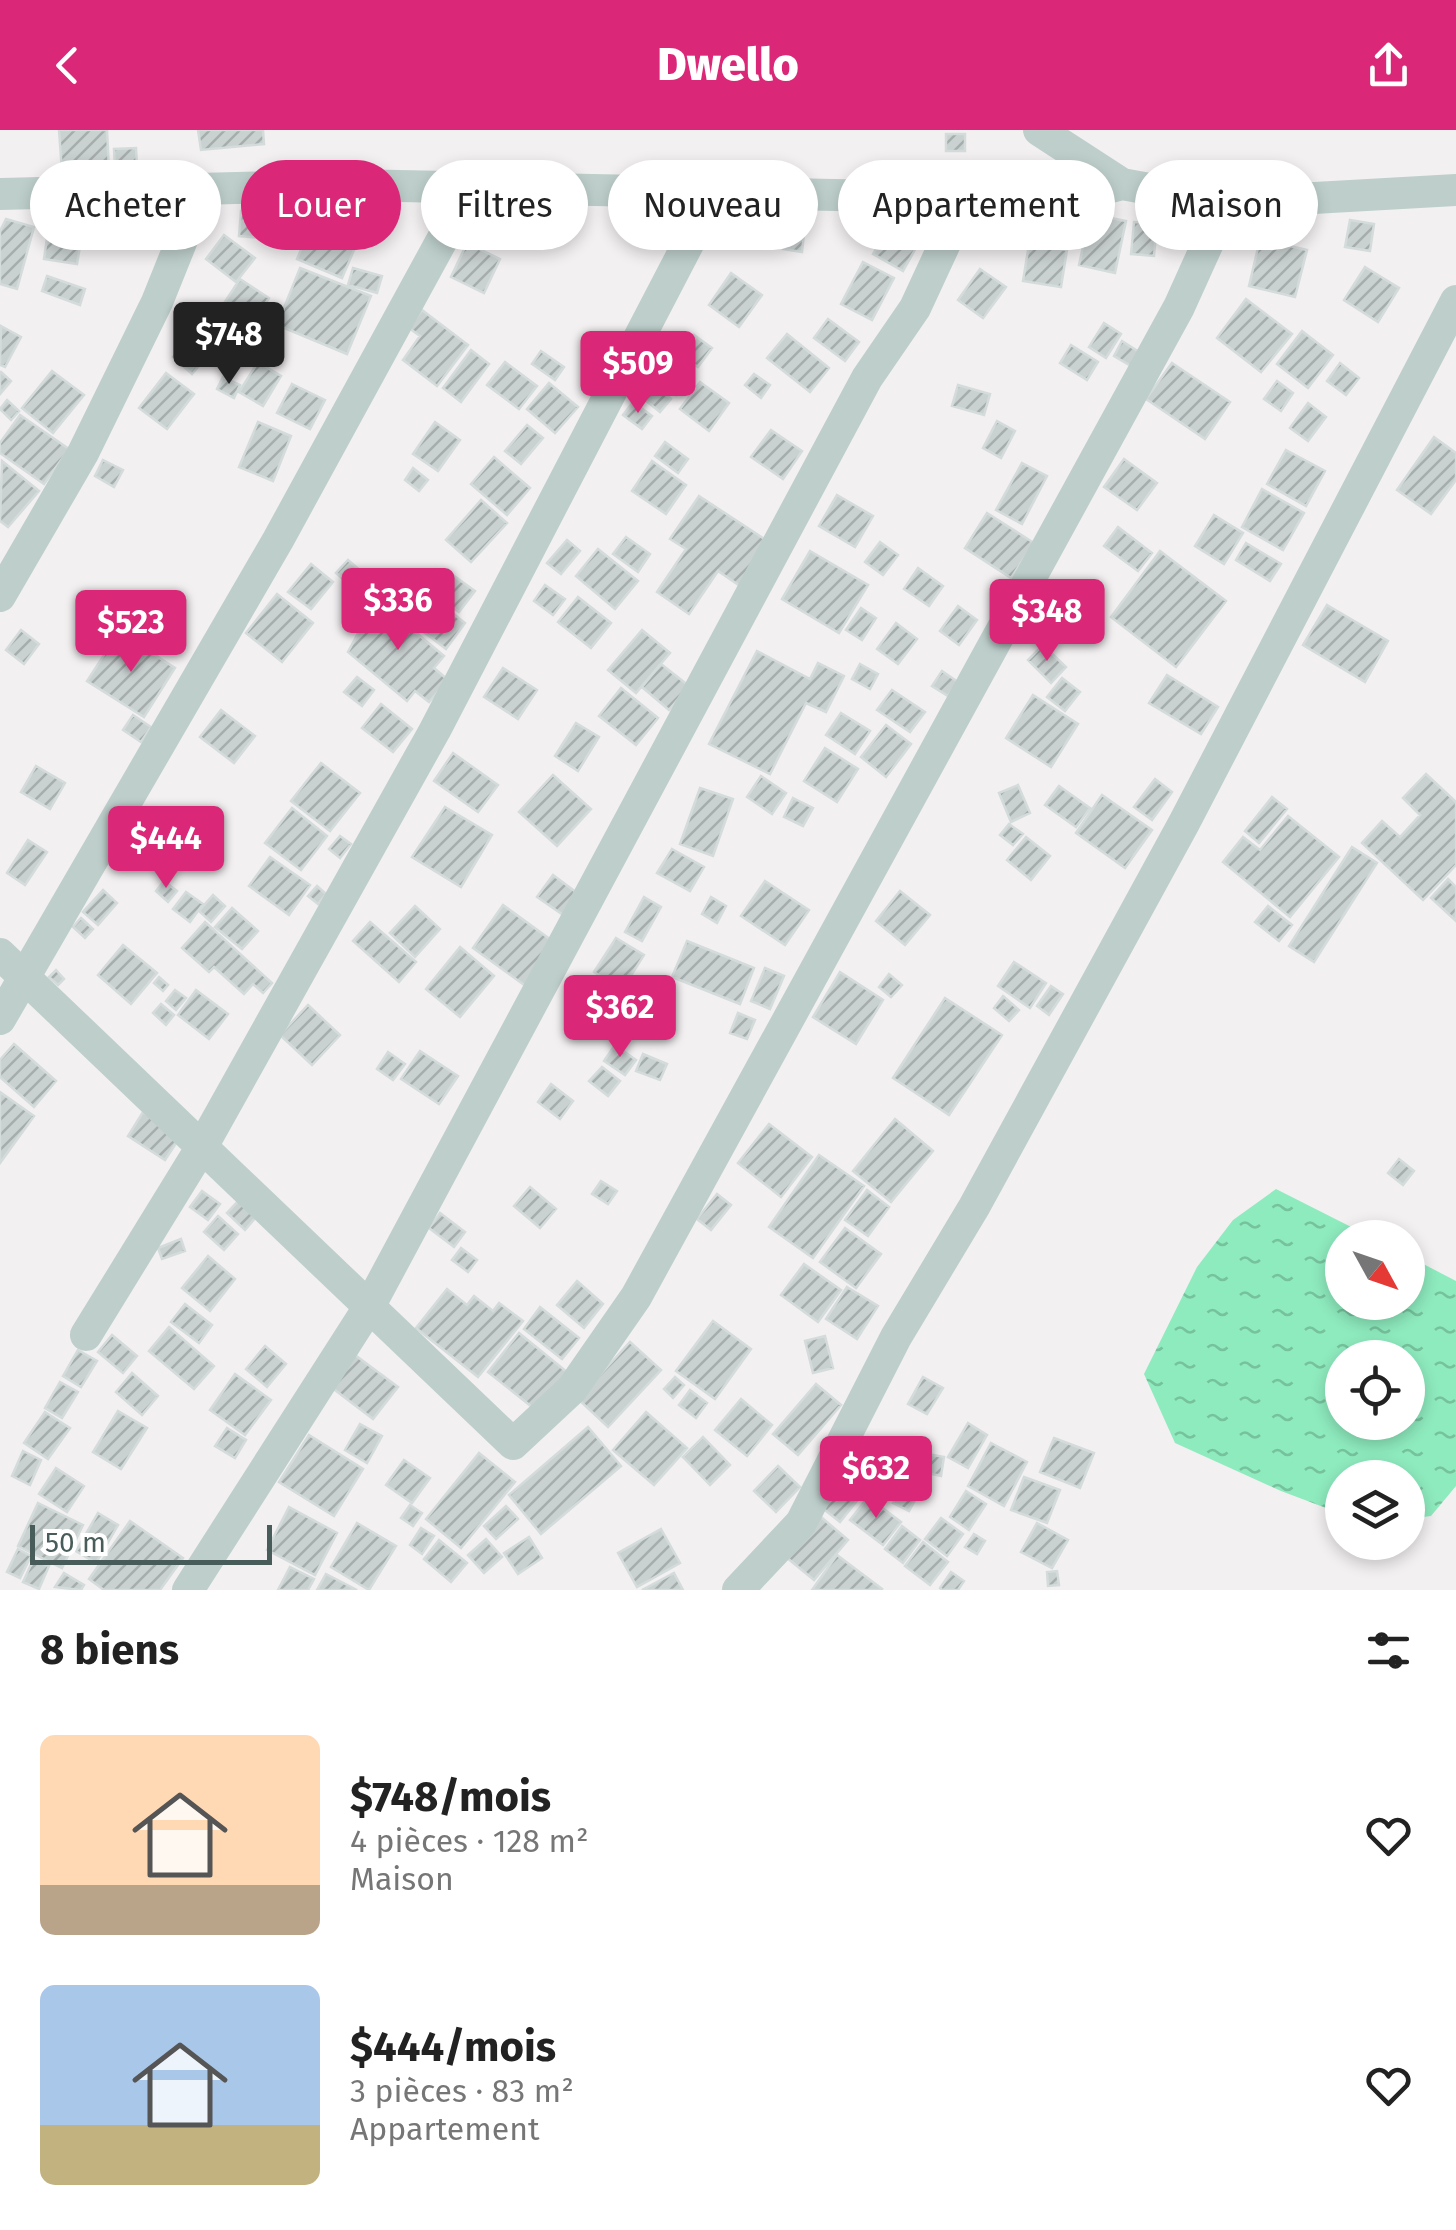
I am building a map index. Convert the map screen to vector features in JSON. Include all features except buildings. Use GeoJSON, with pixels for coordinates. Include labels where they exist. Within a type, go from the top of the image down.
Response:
{"type":"FeatureCollection","features":[{"type":"Feature","properties":{"kind":"street"},"geometry":{"type":"LineString","coordinates":[[1039,130],[1122,184],[1135,186]]}},
{"type":"Feature","properties":{"kind":"street"},"geometry":{"type":"LineString","coordinates":[[1115,186],[1122,184]]}},
{"type":"Feature","properties":{"kind":"street"},"geometry":{"type":"LineString","coordinates":[[221,189],[421,187]]}},
{"type":"Feature","properties":{"kind":"street"},"geometry":{"type":"LineString","coordinates":[[1318,198],[1456,190]]}},
{"type":"Feature","properties":{"kind":"street"},"geometry":{"type":"LineString","coordinates":[[0,194],[30,193]]}},
{"type":"Feature","properties":{"kind":"street"},"geometry":{"type":"LineString","coordinates":[[0,596],[83,453],[158,302],[178,250]]}},
{"type":"Feature","properties":{"kind":"street"},"geometry":{"type":"LineString","coordinates":[[0,1020],[278,540],[437,250]]}},
{"type":"Feature","properties":{"kind":"street"},"geometry":{"type":"LineString","coordinates":[[86,1335],[203,1145],[434,730],[685,250]]}},
{"type":"Feature","properties":{"kind":"street"},"geometry":{"type":"LineString","coordinates":[[188,1590],[370,1307],[866,378],[914,308],[941,250]]}},
{"type":"Feature","properties":{"kind":"street"},"geometry":{"type":"LineString","coordinates":[[0,954],[513,1444],[572,1388],[636,1296],[1179,307],[1205,250]]}},
{"type":"Feature","properties":{"kind":"street"},"geometry":{"type":"LineString","coordinates":[[738,1590],[802,1523],[896,1337],[974,1207],[1184,823],[1456,301]]}},
{"type":"Feature","properties":{"kind":"water"},"geometry":{"type":"Polygon","coordinates":[[[1276,1189],[1337,1220],[1325,1220],[1325,1320],[1425,1320],[1425,1265],[1456,1281],[1456,1486],[1431,1516],[1425,1517],[1425,1460],[1325,1460],[1325,1508],[1175,1443],[1144,1374],[1197,1267],[1233,1220],[1276,1189]]]}}]}
